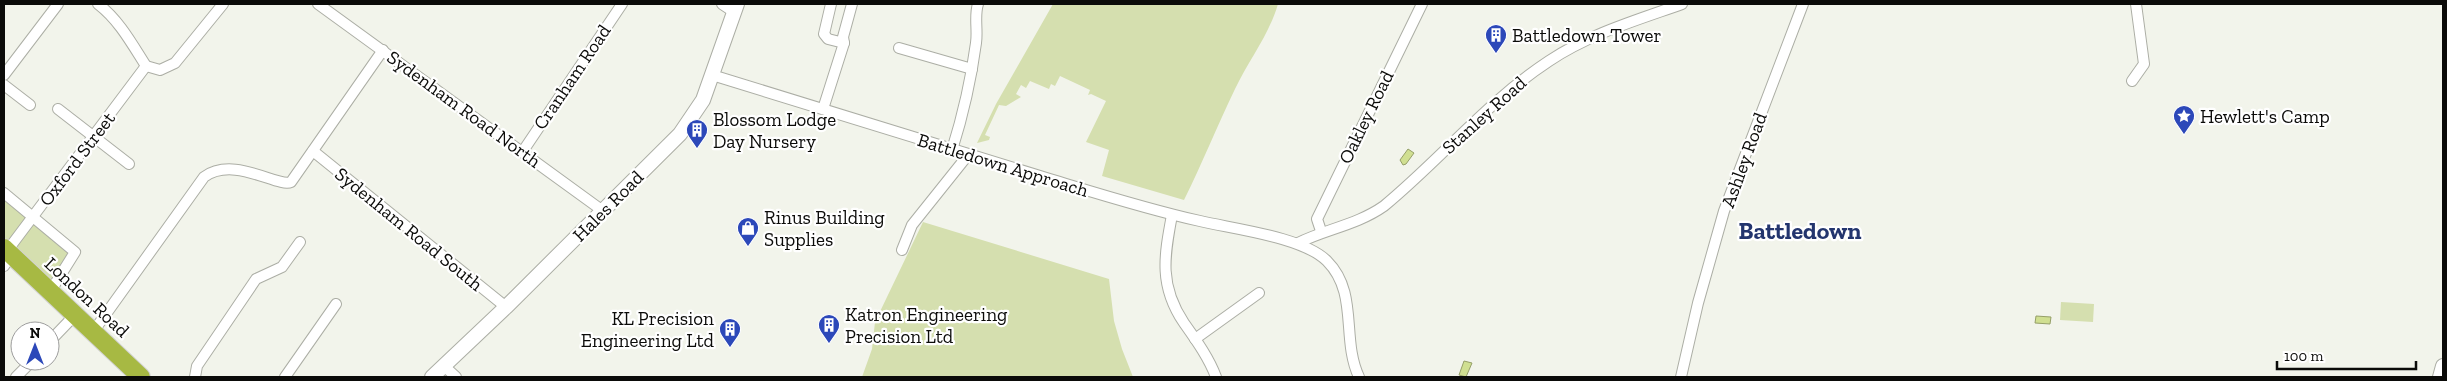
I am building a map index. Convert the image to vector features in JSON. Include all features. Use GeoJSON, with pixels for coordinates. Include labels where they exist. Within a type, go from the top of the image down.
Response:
{"type":"FeatureCollection","features":[{"type":"Feature","properties":{"kind":"highway","name":"London Road"},"geometry":{"type":"LineString","coordinates":[[6,255],[50,292],[141,377]]}},
{"type":"Feature","properties":{"kind":"main road","name":"Hales Road"},"geometry":{"type":"LineString","coordinates":[[432,377],[506,307],[684,129],[702,100],[736,8]]}},
{"type":"Feature","properties":{"kind":"main road"},"geometry":{"type":"LineString","coordinates":[[2440,377],[2443,366]]}},
{"type":"Feature","properties":{"kind":"street"},"geometry":{"type":"LineString","coordinates":[[4,75],[58,4]]}},
{"type":"Feature","properties":{"kind":"street"},"geometry":{"type":"LineString","coordinates":[[98,4],[114,18],[146,66],[160,70],[175,63],[223,4]]}},
{"type":"Feature","properties":{"kind":"street","name":"Cranham Road"},"geometry":{"type":"LineString","coordinates":[[523,151],[622,4]]}},
{"type":"Feature","properties":{"kind":"street"},"geometry":{"type":"LineString","coordinates":[[722,4],[736,8]]}},
{"type":"Feature","properties":{"kind":"street"},"geometry":{"type":"LineString","coordinates":[[831,4],[824,34],[828,39],[844,42]]}},
{"type":"Feature","properties":{"kind":"street"},"geometry":{"type":"LineString","coordinates":[[823,109],[844,42],[852,4]]}},
{"type":"Feature","properties":{"kind":"street"},"geometry":{"type":"LineString","coordinates":[[952,150],[964,110],[972,69],[977,38],[978,4]]}},
{"type":"Feature","properties":{"kind":"street","name":"Oakley Road"},"geometry":{"type":"LineString","coordinates":[[1321,231],[1317,220],[1422,4]]}},
{"type":"Feature","properties":{"kind":"street","name":"Stanley Road"},"geometry":{"type":"LineString","coordinates":[[1298,243],[1321,231],[1352,223],[1384,206],[1504,96],[1550,60],[1589,39],[1682,4]]}},
{"type":"Feature","properties":{"kind":"street","name":"Ashley Road"},"geometry":{"type":"LineString","coordinates":[[1681,377],[1698,304],[1724,211],[1803,4]]}},
{"type":"Feature","properties":{"kind":"street"},"geometry":{"type":"LineString","coordinates":[[2132,81],[2144,64],[2136,4]]}},
{"type":"Feature","properties":{"kind":"street","name":"Sydenham Road North"},"geometry":{"type":"LineString","coordinates":[[322,5],[603,210]]}},
{"type":"Feature","properties":{"kind":"street"},"geometry":{"type":"LineString","coordinates":[[899,48],[972,69]]}},
{"type":"Feature","properties":{"kind":"street"},"geometry":{"type":"LineString","coordinates":[[93,332],[204,177],[214,171],[240,170],[261,174],[287,184],[293,180],[383,50]]}},
{"type":"Feature","properties":{"kind":"street","name":"Oxford Street"},"geometry":{"type":"LineString","coordinates":[[6,255],[146,66]]}},
{"type":"Feature","properties":{"kind":"street","name":"Battledown Approach"},"geometry":{"type":"LineString","coordinates":[[712,75],[968,155],[1172,215],[1298,243],[1322,256],[1334,269],[1342,283],[1347,297],[1352,352],[1359,377]]}},
{"type":"Feature","properties":{"kind":"street"},"geometry":{"type":"LineString","coordinates":[[4,84],[30,105]]}},
{"type":"Feature","properties":{"kind":"street"},"geometry":{"type":"LineString","coordinates":[[58,109],[129,164]]}},
{"type":"Feature","properties":{"kind":"street","name":"Sydenham Road South"},"geometry":{"type":"LineString","coordinates":[[313,151],[506,307]]}},
{"type":"Feature","properties":{"kind":"street"},"geometry":{"type":"LineString","coordinates":[[902,250],[912,225],[968,155]]}},
{"type":"Feature","properties":{"kind":"street"},"geometry":{"type":"LineString","coordinates":[[4,193],[75,252],[50,292]]}},
{"type":"Feature","properties":{"kind":"street"},"geometry":{"type":"LineString","coordinates":[[1172,215],[1165,254],[1167,288],[1176,310],[1216,377]]}},
{"type":"Feature","properties":{"kind":"street"},"geometry":{"type":"LineString","coordinates":[[195,377],[197,366],[256,279],[282,267],[300,242]]}},
{"type":"Feature","properties":{"kind":"street"},"geometry":{"type":"LineString","coordinates":[[1195,339],[1259,293]]}},
{"type":"Feature","properties":{"kind":"street"},"geometry":{"type":"LineString","coordinates":[[286,377],[336,304]]}},
{"type":"Feature","properties":{"kind":"street"},"geometry":{"type":"LineString","coordinates":[[60,330],[74,315]]}},
{"type":"Feature","properties":{"kind":"street"},"geometry":{"type":"LineString","coordinates":[[444,366],[456,377]]}},
{"type":"Feature","properties":{"kind":"shaded area"},"geometry":{"type":"Polygon","coordinates":[[[1053,4],[1278,4],[1264,37],[1240,78],[1184,200],[1102,176],[1109,150],[1086,142],[1106,101],[1091,94],[1088,95],[1090,90],[1060,76],[1055,86],[1051,84],[1049,89],[1030,81],[1026,88],[1021,85],[1016,94],[1021,97],[1006,106],[999,105],[985,135],[990,137],[989,140],[977,143],[996,104],[1053,4]]]}},
{"type":"Feature","properties":{"kind":"shaded area"},"geometry":{"type":"Polygon","coordinates":[[[1408,149],[1414,153],[1406,164],[1403,165],[1400,160],[1408,149]]]}},
{"type":"Feature","properties":{"kind":"shaded area"},"geometry":{"type":"Polygon","coordinates":[[[4,193],[75,252],[50,292],[4,248],[4,193]]]}},
{"type":"Feature","properties":{"kind":"shaded area"},"geometry":{"type":"Polygon","coordinates":[[[923,222],[1109,279],[1114,321],[1133,377],[862,377],[872,349],[875,322],[923,222]]]}},
{"type":"Feature","properties":{"kind":"shaded area"},"geometry":{"type":"Polygon","coordinates":[[[2061,302],[2094,304],[2093,322],[2060,320],[2061,302]]]}},
{"type":"Feature","properties":{"kind":"shaded area"},"geometry":{"type":"Polygon","coordinates":[[[2036,316],[2051,317],[2050,324],[2035,323],[2036,316]]]}},
{"type":"Feature","properties":{"kind":"shaded area"},"geometry":{"type":"Polygon","coordinates":[[[1464,361],[1472,363],[1466,377],[1459,375],[1464,361]]]}},
{"type":"Feature","properties":{"kind":"place","name":"Battledown Tower"},"geometry":{"type":"Point","coordinates":[1496,54]}},
{"type":"Feature","properties":{"kind":"place","name":"Hewlett's Camp"},"geometry":{"type":"Point","coordinates":[2184,135]}},
{"type":"Feature","properties":{"kind":"place","name":"Blossom Lodge Day Nursery"},"geometry":{"type":"Point","coordinates":[697,149]}},
{"type":"Feature","properties":{"kind":"place","name":"Rinus Building Supplies"},"geometry":{"type":"Point","coordinates":[748,247]}},
{"type":"Feature","properties":{"kind":"place","name":"Katron Engineering Precision Ltd"},"geometry":{"type":"Point","coordinates":[829,344]}},
{"type":"Feature","properties":{"kind":"place","name":"KL Precision Engineering Ltd"},"geometry":{"type":"Point","coordinates":[730,348]}},
{"type":"Feature","properties":{"kind":"district","name":"Battledown"},"geometry":{"type":"Point","coordinates":[1800,230]}}]}
